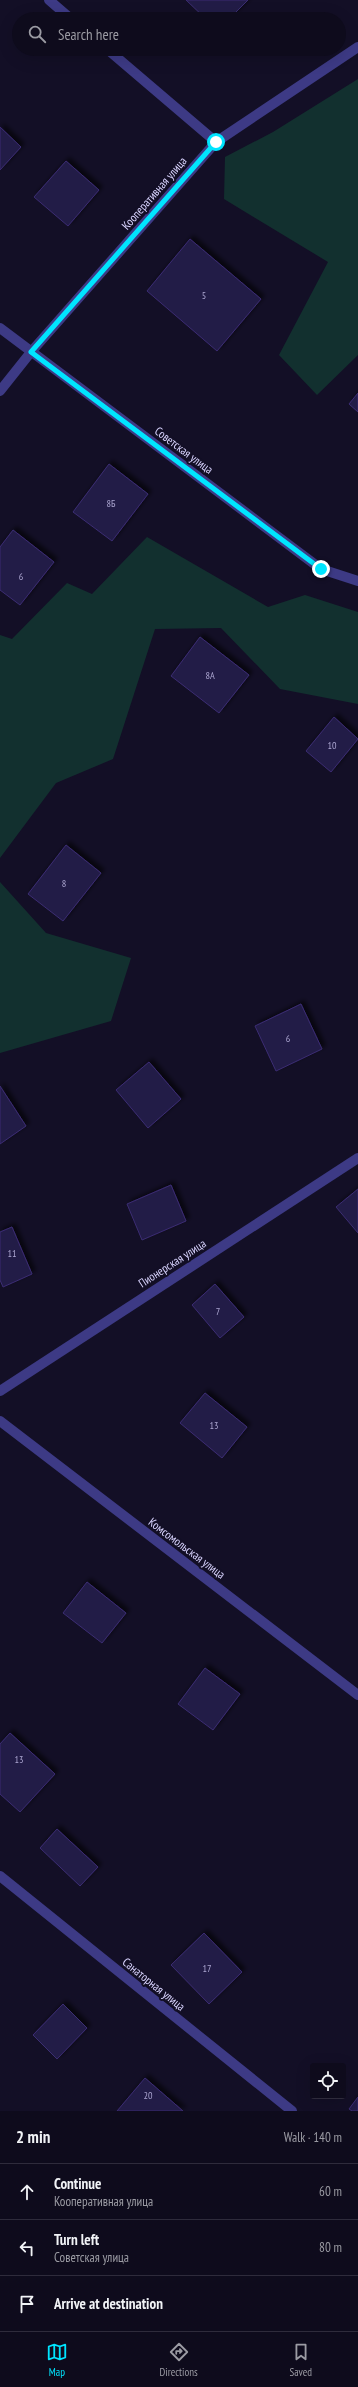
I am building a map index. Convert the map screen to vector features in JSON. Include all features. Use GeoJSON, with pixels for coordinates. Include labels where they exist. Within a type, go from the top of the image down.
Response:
{"type":"FeatureCollection","features":[{"type":"Feature","properties":{"kind":"street"},"geometry":{"type":"LineString","coordinates":[[49,0],[63,12]]}},
{"type":"Feature","properties":{"kind":"street","name":"Кооперативная улица"},"geometry":{"type":"LineString","coordinates":[[346,55],[358,47]]}},
{"type":"Feature","properties":{"kind":"street"},"geometry":{"type":"LineString","coordinates":[[115,56],[216,142]]}},
{"type":"Feature","properties":{"kind":"street","name":"Кооперативная улица"},"geometry":{"type":"LineString","coordinates":[[0,391],[31,352],[216,142],[345,56]]}},
{"type":"Feature","properties":{"kind":"street","name":"Советская улица"},"geometry":{"type":"LineString","coordinates":[[0,328],[321,569],[358,581]]}},
{"type":"Feature","properties":{"kind":"street","name":"Пионерская улица"},"geometry":{"type":"LineString","coordinates":[[0,1390],[358,1158]]}},
{"type":"Feature","properties":{"kind":"street","name":"Комсомольская улица"},"geometry":{"type":"LineString","coordinates":[[0,1421],[358,1696]]}},
{"type":"Feature","properties":{"kind":"street","name":"Санаторная улица"},"geometry":{"type":"LineString","coordinates":[[0,1876],[292,2111]]}},
{"type":"Feature","properties":{"kind":"green space"},"geometry":{"type":"Polygon","coordinates":[[[358,79],[358,355],[317,395],[279,355],[328,262],[224,199],[225,157],[273,132],[358,79]]]}},
{"type":"Feature","properties":{"kind":"green space"},"geometry":{"type":"Polygon","coordinates":[[[147,537],[268,607],[305,595],[358,612],[358,704],[280,689],[221,628],[155,629],[113,759],[56,783],[0,858],[0,635],[12,639],[67,583],[92,594],[147,537]]]}},
{"type":"Feature","properties":{"kind":"green space"},"geometry":{"type":"Polygon","coordinates":[[[0,882],[46,933],[131,958],[111,1021],[0,1053],[0,882]]]}},
{"type":"Feature","properties":{"kind":"building"},"geometry":{"type":"Polygon","coordinates":[[[186,0],[248,0],[236,12],[199,12],[186,0]]]}},
{"type":"Feature","properties":{"kind":"building"},"geometry":{"type":"Polygon","coordinates":[[[0,127],[21,147],[0,170],[0,127]]]}},
{"type":"Feature","properties":{"kind":"building"},"geometry":{"type":"Polygon","coordinates":[[[66,161],[99,190],[68,226],[34,197],[66,161]]]}},
{"type":"Feature","properties":{"kind":"building"},"geometry":{"type":"Polygon","coordinates":[[[190,239],[261,299],[217,351],[147,291],[190,239]]]}},
{"type":"Feature","properties":{"kind":"building"},"geometry":{"type":"Polygon","coordinates":[[[358,393],[358,412],[349,404],[358,393]]]}},
{"type":"Feature","properties":{"kind":"building"},"geometry":{"type":"Polygon","coordinates":[[[109,464],[148,494],[112,541],[73,512],[109,464]]]}},
{"type":"Feature","properties":{"kind":"building"},"geometry":{"type":"Polygon","coordinates":[[[13,530],[54,562],[20,605],[0,590],[0,547],[13,530]]]}},
{"type":"Feature","properties":{"kind":"building"},"geometry":{"type":"Polygon","coordinates":[[[200,637],[249,675],[219,713],[171,676],[200,637]]]}},
{"type":"Feature","properties":{"kind":"building"},"geometry":{"type":"Polygon","coordinates":[[[334,717],[358,739],[331,772],[306,751],[334,717]]]}},
{"type":"Feature","properties":{"kind":"building"},"geometry":{"type":"Polygon","coordinates":[[[66,845],[101,873],[63,921],[28,894],[66,845]]]}},
{"type":"Feature","properties":{"kind":"building"},"geometry":{"type":"Polygon","coordinates":[[[301,1004],[322,1049],[276,1071],[255,1026],[301,1004]]]}},
{"type":"Feature","properties":{"kind":"building"},"geometry":{"type":"Polygon","coordinates":[[[149,1062],[181,1099],[148,1128],[116,1090],[149,1062]]]}},
{"type":"Feature","properties":{"kind":"building"},"geometry":{"type":"Polygon","coordinates":[[[0,1086],[26,1126],[0,1144],[0,1086]]]}},
{"type":"Feature","properties":{"kind":"building"},"geometry":{"type":"Polygon","coordinates":[[[171,1185],[186,1221],[142,1240],[127,1204],[171,1185]]]}},
{"type":"Feature","properties":{"kind":"building"},"geometry":{"type":"Polygon","coordinates":[[[358,1189],[358,1233],[336,1207],[358,1189]]]}},
{"type":"Feature","properties":{"kind":"building"},"geometry":{"type":"Polygon","coordinates":[[[12,1227],[32,1274],[3,1287],[0,1280],[0,1232],[12,1227]]]}},
{"type":"Feature","properties":{"kind":"building"},"geometry":{"type":"Polygon","coordinates":[[[215,1284],[244,1317],[220,1338],[192,1305],[215,1284]]]}},
{"type":"Feature","properties":{"kind":"building"},"geometry":{"type":"Polygon","coordinates":[[[205,1393],[247,1427],[222,1458],[180,1423],[205,1393]]]}},
{"type":"Feature","properties":{"kind":"building"},"geometry":{"type":"Polygon","coordinates":[[[87,1582],[126,1613],[102,1643],[63,1613],[87,1582]]]}},
{"type":"Feature","properties":{"kind":"building"},"geometry":{"type":"Polygon","coordinates":[[[205,1668],[240,1694],[213,1730],[178,1704],[205,1668]]]}},
{"type":"Feature","properties":{"kind":"building"},"geometry":{"type":"Polygon","coordinates":[[[10,1733],[55,1774],[20,1812],[0,1794],[0,1744],[10,1733]]]}},
{"type":"Feature","properties":{"kind":"building"},"geometry":{"type":"Polygon","coordinates":[[[57,1829],[98,1867],[80,1886],[40,1848],[57,1829]]]}},
{"type":"Feature","properties":{"kind":"building"},"geometry":{"type":"Polygon","coordinates":[[[204,1933],[242,1972],[209,2004],[171,1965],[204,1933]]]}},
{"type":"Feature","properties":{"kind":"building"},"geometry":{"type":"Polygon","coordinates":[[[63,2004],[87,2028],[57,2059],[33,2035],[63,2004]]]}},
{"type":"Feature","properties":{"kind":"building"},"geometry":{"type":"Polygon","coordinates":[[[145,2078],[183,2111],[117,2111],[145,2078]]]}},
{"type":"Feature","properties":{"kind":"building"},"geometry":{"type":"Polygon","coordinates":[[[358,2097],[358,2111],[352,2111],[349,2109],[358,2097]]]}},
{"type":"Feature","properties":{"kind":"route"},"geometry":{"type":"LineString","coordinates":[[216,142],[31,352],[321,569]]}}]}
